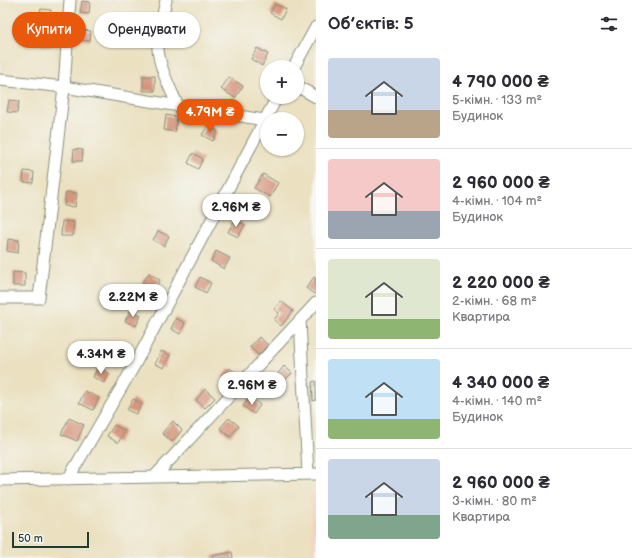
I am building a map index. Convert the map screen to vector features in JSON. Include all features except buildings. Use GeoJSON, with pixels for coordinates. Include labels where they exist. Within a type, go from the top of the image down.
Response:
{"type":"FeatureCollection","features":[{"type":"Feature","properties":{"kind":"street"},"geometry":{"type":"LineString","coordinates":[[0,298],[39,298],[64,87],[70,0]]}},
{"type":"Feature","properties":{"kind":"street"},"geometry":{"type":"LineString","coordinates":[[166,0],[158,44],[158,56],[167,84],[178,106]]}},
{"type":"Feature","properties":{"kind":"street"},"geometry":{"type":"LineString","coordinates":[[298,60],[316,27]]}},
{"type":"Feature","properties":{"kind":"street"},"geometry":{"type":"LineString","coordinates":[[0,80],[64,87],[260,119]]}},
{"type":"Feature","properties":{"kind":"street"},"geometry":{"type":"LineString","coordinates":[[304,90],[316,97]]}},
{"type":"Feature","properties":{"kind":"street"},"geometry":{"type":"LineString","coordinates":[[68,479],[134,366],[260,128]]}},
{"type":"Feature","properties":{"kind":"street"},"geometry":{"type":"LineString","coordinates":[[154,477],[316,303]]}},
{"type":"Feature","properties":{"kind":"street"},"geometry":{"type":"LineString","coordinates":[[0,480],[312,474],[300,320]]}},
{"type":"Feature","properties":{"kind":"shaded area"},"geometry":{"type":"Polygon","coordinates":[[[310,492],[316,492],[316,558],[312,558],[310,492]]]}}]}
